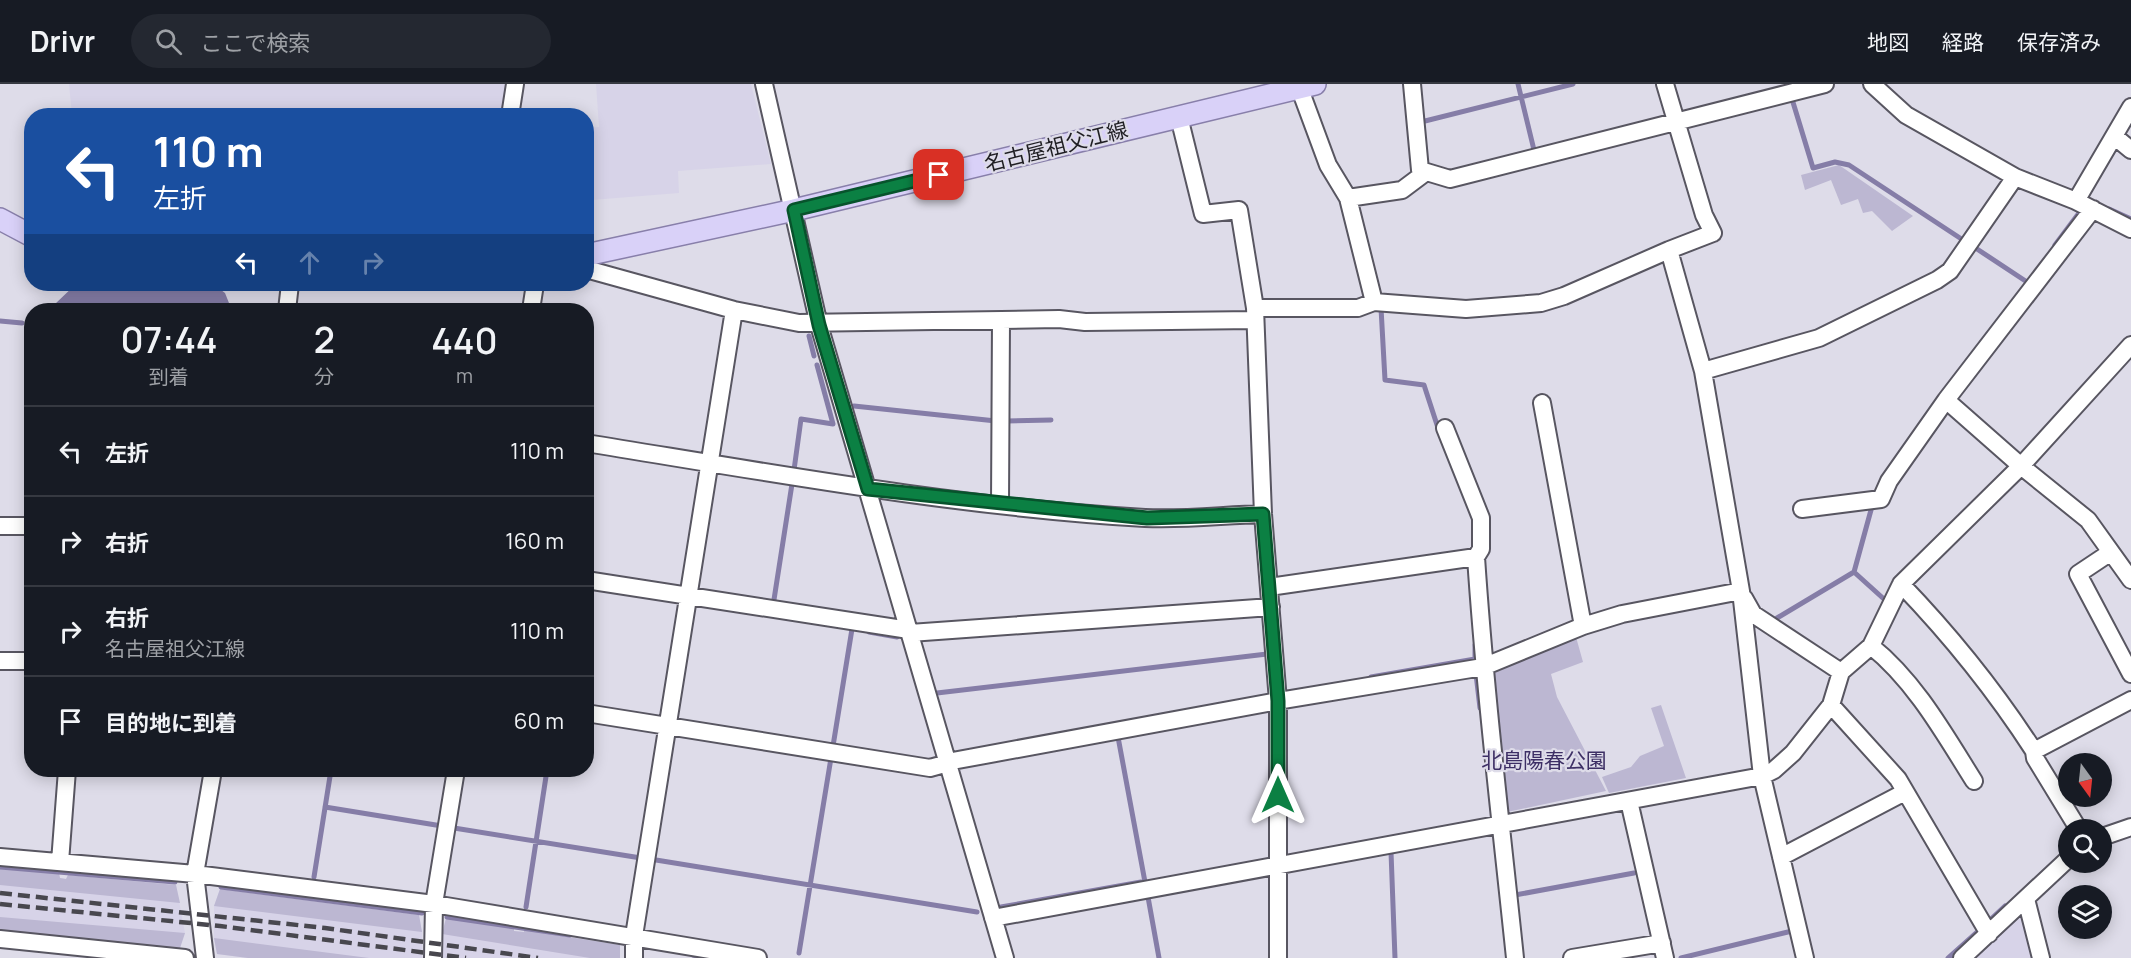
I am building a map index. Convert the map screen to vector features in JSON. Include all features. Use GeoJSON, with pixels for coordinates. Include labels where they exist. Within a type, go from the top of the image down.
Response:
{"type":"FeatureCollection","features":[{"type":"Feature","properties":{"kind":"main road","name":"名古屋祖父江線"},"geometry":{"type":"LineString","coordinates":[[594,253],[794,210],[1304,85]]}},
{"type":"Feature","properties":{"kind":"main road"},"geometry":{"type":"LineString","coordinates":[[0,219],[24,232]]}},
{"type":"Feature","properties":{"kind":"street"},"geometry":{"type":"LineString","coordinates":[[511,108],[515,84]]}},
{"type":"Feature","properties":{"kind":"street"},"geometry":{"type":"LineString","coordinates":[[764,84],[819,325],[1005,958]]}},
{"type":"Feature","properties":{"kind":"street"},"geometry":{"type":"LineString","coordinates":[[1412,84],[1420,170],[1450,179],[1825,84]]}},
{"type":"Feature","properties":{"kind":"street"},"geometry":{"type":"LineString","coordinates":[[594,271],[734,309],[819,325],[1255,314],[1358,308],[1374,302],[1466,309],[1541,303],[1564,296],[1713,233],[1704,215],[1665,84]]}},
{"type":"Feature","properties":{"kind":"street"},"geometry":{"type":"LineString","coordinates":[[1872,84],[1906,115],[2014,177],[2076,201],[2131,229]]}},
{"type":"Feature","properties":{"kind":"street"},"geometry":{"type":"LineString","coordinates":[[1304,85],[1328,165],[1348,198],[1374,302]]}},
{"type":"Feature","properties":{"kind":"street"},"geometry":{"type":"LineString","coordinates":[[2076,201],[2131,107]]}},
{"type":"Feature","properties":{"kind":"street"},"geometry":{"type":"LineString","coordinates":[[1179,117],[1203,214],[1239,210],[1255,314],[1263,514],[1278,701],[1278,958]]}},
{"type":"Feature","properties":{"kind":"street"},"geometry":{"type":"LineString","coordinates":[[2114,136],[2131,150]]}},
{"type":"Feature","properties":{"kind":"street"},"geometry":{"type":"LineString","coordinates":[[1348,198],[1402,190],[1426,172]]}},
{"type":"Feature","properties":{"kind":"street"},"geometry":{"type":"LineString","coordinates":[[1703,371],[1819,338],[1937,280],[1950,271],[2014,177]]}},
{"type":"Feature","properties":{"kind":"street"},"geometry":{"type":"LineString","coordinates":[[1802,509],[1881,499],[1888,481],[1946,400],[2093,209]]}},
{"type":"Feature","properties":{"kind":"street"},"geometry":{"type":"LineString","coordinates":[[1669,250],[1703,371],[1741,591],[1762,776],[1805,958]]}},
{"type":"Feature","properties":{"kind":"street"},"geometry":{"type":"LineString","coordinates":[[634,958],[634,936],[734,309]]}},
{"type":"Feature","properties":{"kind":"street"},"geometry":{"type":"LineString","coordinates":[[1000,504],[1001,321]]}},
{"type":"Feature","properties":{"kind":"street"},"geometry":{"type":"LineString","coordinates":[[993,918],[1762,776],[1774,770],[1793,753],[1831,705],[1841,672],[1871,646],[1901,584],[2021,466],[2131,345]]}},
{"type":"Feature","properties":{"kind":"street"},"geometry":{"type":"LineString","coordinates":[[1946,400],[2021,466],[2088,520],[2131,580]]}},
{"type":"Feature","properties":{"kind":"street"},"geometry":{"type":"LineString","coordinates":[[1542,403],[1583,626]]}},
{"type":"Feature","properties":{"kind":"street"},"geometry":{"type":"LineString","coordinates":[[1445,429],[1481,518],[1481,549],[1476,557],[1483,667],[1515,958]]}},
{"type":"Feature","properties":{"kind":"street"},"geometry":{"type":"LineString","coordinates":[[594,444],[868,489],[1000,504],[1147,518],[1263,514]]}},
{"type":"Feature","properties":{"kind":"street"},"geometry":{"type":"LineString","coordinates":[[0,526],[24,526]]}},
{"type":"Feature","properties":{"kind":"street"},"geometry":{"type":"LineString","coordinates":[[2111,552],[2078,574],[2131,674]]}},
{"type":"Feature","properties":{"kind":"street"},"geometry":{"type":"LineString","coordinates":[[1269,587],[1476,557]]}},
{"type":"Feature","properties":{"kind":"street"},"geometry":{"type":"LineString","coordinates":[[594,581],[909,632],[1271,607]]}},
{"type":"Feature","properties":{"kind":"street"},"geometry":{"type":"LineString","coordinates":[[1901,584],[1962,650],[1999,696],[2034,751],[2035,758],[2072,819]]}},
{"type":"Feature","properties":{"kind":"street"},"geometry":{"type":"LineString","coordinates":[[594,714],[930,768],[1278,701],[1483,667],[1583,626],[1622,614],[1741,591]]}},
{"type":"Feature","properties":{"kind":"street"},"geometry":{"type":"LineString","coordinates":[[1741,591],[1753,614],[1841,672]]}},
{"type":"Feature","properties":{"kind":"street"},"geometry":{"type":"LineString","coordinates":[[1871,646],[1896,671],[1937,721],[1974,781]]}},
{"type":"Feature","properties":{"kind":"street"},"geometry":{"type":"LineString","coordinates":[[0,661],[24,661]]}},
{"type":"Feature","properties":{"kind":"street"},"geometry":{"type":"LineString","coordinates":[[2034,751],[2131,700]]}},
{"type":"Feature","properties":{"kind":"street"},"geometry":{"type":"LineString","coordinates":[[1831,705],[1898,779],[1989,933]]}},
{"type":"Feature","properties":{"kind":"street"},"geometry":{"type":"LineString","coordinates":[[60,862],[66,777]]}},
{"type":"Feature","properties":{"kind":"street"},"geometry":{"type":"LineString","coordinates":[[205,958],[195,874],[212,777]]}},
{"type":"Feature","properties":{"kind":"street"},"geometry":{"type":"LineString","coordinates":[[433,958],[434,904],[455,777]]}},
{"type":"Feature","properties":{"kind":"street"},"geometry":{"type":"LineString","coordinates":[[1781,857],[1905,792]]}},
{"type":"Feature","properties":{"kind":"street"},"geometry":{"type":"LineString","coordinates":[[1577,958],[1664,950],[1629,801]]}},
{"type":"Feature","properties":{"kind":"street"},"geometry":{"type":"LineString","coordinates":[[2112,834],[2131,827]]}},
{"type":"Feature","properties":{"kind":"street"},"geometry":{"type":"LineString","coordinates":[[0,857],[195,874],[434,904],[758,958]]}},
{"type":"Feature","properties":{"kind":"street"},"geometry":{"type":"LineString","coordinates":[[1962,958],[2058,869]]}},
{"type":"Feature","properties":{"kind":"street"},"geometry":{"type":"LineString","coordinates":[[2026,899],[2041,958]]}},
{"type":"Feature","properties":{"kind":"street"},"geometry":{"type":"LineString","coordinates":[[0,939],[185,958]]}},
{"type":"Feature","properties":{"kind":"shaded area"},"geometry":{"type":"Polygon","coordinates":[[[69,84],[508,84],[504,108],[71,108],[69,84]]]}},
{"type":"Feature","properties":{"kind":"shaded area"},"geometry":{"type":"Polygon","coordinates":[[[596,84],[751,84],[771,164],[678,171],[679,193],[594,200],[594,127],[599,127],[596,84]]]}},
{"type":"Feature","properties":{"kind":"shaded area"},"geometry":{"type":"Polygon","coordinates":[[[69,291],[222,291],[229,303],[56,303],[69,291]]]}},
{"type":"Feature","properties":{"kind":"shaded area"},"geometry":{"type":"Polygon","coordinates":[[[0,869],[59,873],[60,878],[66,879],[68,875],[176,885],[185,933],[179,951],[0,934],[0,869]]]}},
{"type":"Feature","properties":{"kind":"shaded area"},"geometry":{"type":"Polygon","coordinates":[[[220,889],[419,915],[422,932],[422,958],[248,958],[217,954],[214,938],[214,906],[220,889]]]}},
{"type":"Feature","properties":{"kind":"shaded area"},"geometry":{"type":"Polygon","coordinates":[[[2017,913],[2026,916],[2036,958],[1969,958],[2017,913]]]}},
{"type":"Feature","properties":{"kind":"shaded area"},"geometry":{"type":"Polygon","coordinates":[[[446,918],[514,928],[514,931],[524,932],[524,930],[620,945],[620,958],[443,958],[442,934],[446,918]]]}},
{"type":"Feature","properties":{"kind":"green space"},"geometry":{"type":"Polygon","coordinates":[[[1839,165],[1913,216],[1892,231],[1872,211],[1863,213],[1858,199],[1841,205],[1831,180],[1805,190],[1801,175],[1839,165]]]}},
{"type":"Feature","properties":{"kind":"green space","name":"北島陽春公園"},"geometry":{"type":"Polygon","coordinates":[[[1576,637],[1583,662],[1551,674],[1557,697],[1606,791],[1507,812],[1492,674],[1497,666],[1576,637]]]}},
{"type":"Feature","properties":{"kind":"green space"},"geometry":{"type":"Polygon","coordinates":[[[1661,705],[1686,778],[1609,793],[1602,777],[1631,767],[1640,756],[1664,746],[1651,708],[1661,705]]]}},
{"type":"Feature","properties":{"kind":"green space"},"geometry":{"type":"Polygon","coordinates":[[[0,869],[59,873],[60,878],[66,879],[68,875],[176,885],[180,903],[0,885],[0,869]]]}},
{"type":"Feature","properties":{"kind":"green space"},"geometry":{"type":"Polygon","coordinates":[[[220,889],[419,915],[422,932],[214,906],[220,889]]]}},
{"type":"Feature","properties":{"kind":"green space"},"geometry":{"type":"Polygon","coordinates":[[[0,917],[185,933],[179,951],[0,934],[0,917]]]}},
{"type":"Feature","properties":{"kind":"green space"},"geometry":{"type":"Polygon","coordinates":[[[446,918],[514,928],[514,931],[524,932],[524,930],[620,945],[620,958],[590,958],[442,934],[446,918]]]}},
{"type":"Feature","properties":{"kind":"green space"},"geometry":{"type":"Polygon","coordinates":[[[214,938],[369,958],[248,958],[217,954],[214,938]]]}},
{"type":"Feature","properties":{"kind":"waterway"},"geometry":{"type":"LineString","coordinates":[[1518,84],[1534,150]]}},
{"type":"Feature","properties":{"kind":"waterway"},"geometry":{"type":"LineString","coordinates":[[1421,122],[1573,84]]}},
{"type":"Feature","properties":{"kind":"waterway"},"geometry":{"type":"LineString","coordinates":[[1792,99],[1813,168],[1835,162],[1849,165],[1966,242]]}},
{"type":"Feature","properties":{"kind":"waterway"},"geometry":{"type":"LineString","coordinates":[[2109,209],[2131,219]]}},
{"type":"Feature","properties":{"kind":"waterway"},"geometry":{"type":"LineString","coordinates":[[2055,245],[2079,213]]}},
{"type":"Feature","properties":{"kind":"waterway"},"geometry":{"type":"LineString","coordinates":[[1974,247],[2027,282]]}},
{"type":"Feature","properties":{"kind":"waterway"},"geometry":{"type":"LineString","coordinates":[[1381,308],[1385,380],[1424,385],[1439,431]]}},
{"type":"Feature","properties":{"kind":"waterway"},"geometry":{"type":"LineString","coordinates":[[0,321],[22,323]]}},
{"type":"Feature","properties":{"kind":"waterway"},"geometry":{"type":"LineString","coordinates":[[809,336],[814,356]]}},
{"type":"Feature","properties":{"kind":"waterway"},"geometry":{"type":"LineString","coordinates":[[794,470],[801,419],[833,424],[817,365]]}},
{"type":"Feature","properties":{"kind":"waterway"},"geometry":{"type":"LineString","coordinates":[[854,406],[996,421]]}},
{"type":"Feature","properties":{"kind":"waterway"},"geometry":{"type":"LineString","coordinates":[[1006,421],[1051,420]]}},
{"type":"Feature","properties":{"kind":"waterway"},"geometry":{"type":"LineString","coordinates":[[773,606],[792,484]]}},
{"type":"Feature","properties":{"kind":"waterway"},"geometry":{"type":"LineString","coordinates":[[1777,618],[1854,572],[1871,510]]}},
{"type":"Feature","properties":{"kind":"waterway"},"geometry":{"type":"LineString","coordinates":[[1854,572],[1885,600]]}},
{"type":"Feature","properties":{"kind":"waterway"},"geometry":{"type":"LineString","coordinates":[[833,746],[852,629]]}},
{"type":"Feature","properties":{"kind":"waterway"},"geometry":{"type":"LineString","coordinates":[[869,632],[897,637]]}},
{"type":"Feature","properties":{"kind":"waterway"},"geometry":{"type":"LineString","coordinates":[[1371,677],[1475,659],[1475,645]]}},
{"type":"Feature","properties":{"kind":"waterway"},"geometry":{"type":"LineString","coordinates":[[937,693],[1267,654]]}},
{"type":"Feature","properties":{"kind":"waterway"},"geometry":{"type":"LineString","coordinates":[[1476,674],[1480,708]]}},
{"type":"Feature","properties":{"kind":"waterway"},"geometry":{"type":"LineString","coordinates":[[1118,737],[1145,882]]}},
{"type":"Feature","properties":{"kind":"waterway"},"geometry":{"type":"LineString","coordinates":[[799,953],[831,758]]}},
{"type":"Feature","properties":{"kind":"waterway"},"geometry":{"type":"LineString","coordinates":[[314,877],[330,777]]}},
{"type":"Feature","properties":{"kind":"waterway"},"geometry":{"type":"LineString","coordinates":[[526,907],[546,777]]}},
{"type":"Feature","properties":{"kind":"waterway"},"geometry":{"type":"LineString","coordinates":[[325,807],[442,826]]}},
{"type":"Feature","properties":{"kind":"waterway"},"geometry":{"type":"LineString","coordinates":[[454,828],[641,858]]}},
{"type":"Feature","properties":{"kind":"waterway"},"geometry":{"type":"LineString","coordinates":[[1391,852],[1395,958]]}},
{"type":"Feature","properties":{"kind":"waterway"},"geometry":{"type":"LineString","coordinates":[[656,860],[977,912]]}},
{"type":"Feature","properties":{"kind":"waterway"},"geometry":{"type":"LineString","coordinates":[[0,867],[175,882]]}},
{"type":"Feature","properties":{"kind":"waterway"},"geometry":{"type":"LineString","coordinates":[[1515,895],[1634,873]]}},
{"type":"Feature","properties":{"kind":"waterway"},"geometry":{"type":"LineString","coordinates":[[1001,907],[1141,882]]}},
{"type":"Feature","properties":{"kind":"waterway"},"geometry":{"type":"LineString","coordinates":[[221,887],[422,913]]}},
{"type":"Feature","properties":{"kind":"waterway"},"geometry":{"type":"LineString","coordinates":[[1148,897],[1159,958]]}},
{"type":"Feature","properties":{"kind":"waterway"},"geometry":{"type":"LineString","coordinates":[[1990,920],[2005,906]]}},
{"type":"Feature","properties":{"kind":"waterway"},"geometry":{"type":"LineString","coordinates":[[447,917],[570,935]]}},
{"type":"Feature","properties":{"kind":"waterway"},"geometry":{"type":"LineString","coordinates":[[1681,958],[1792,931]]}},
{"type":"Feature","properties":{"kind":"waterway"},"geometry":{"type":"LineString","coordinates":[[1948,958],[1976,933]]}},
{"type":"Feature","properties":{"kind":"waterway"},"geometry":{"type":"LineString","coordinates":[[693,955],[706,958]]}},
{"type":"Feature","properties":{"kind":"railway"},"geometry":{"type":"LineString","coordinates":[[0,893],[325,928],[538,958]]}},
{"type":"Feature","properties":{"kind":"railway"},"geometry":{"type":"LineString","coordinates":[[0,904],[220,926],[466,958]]}},
{"type":"Feature","properties":{"kind":"route"},"geometry":{"type":"LineString","coordinates":[[939,175],[794,210],[819,325],[868,489],[1147,518],[1263,514],[1278,701],[1278,795]]}}]}
